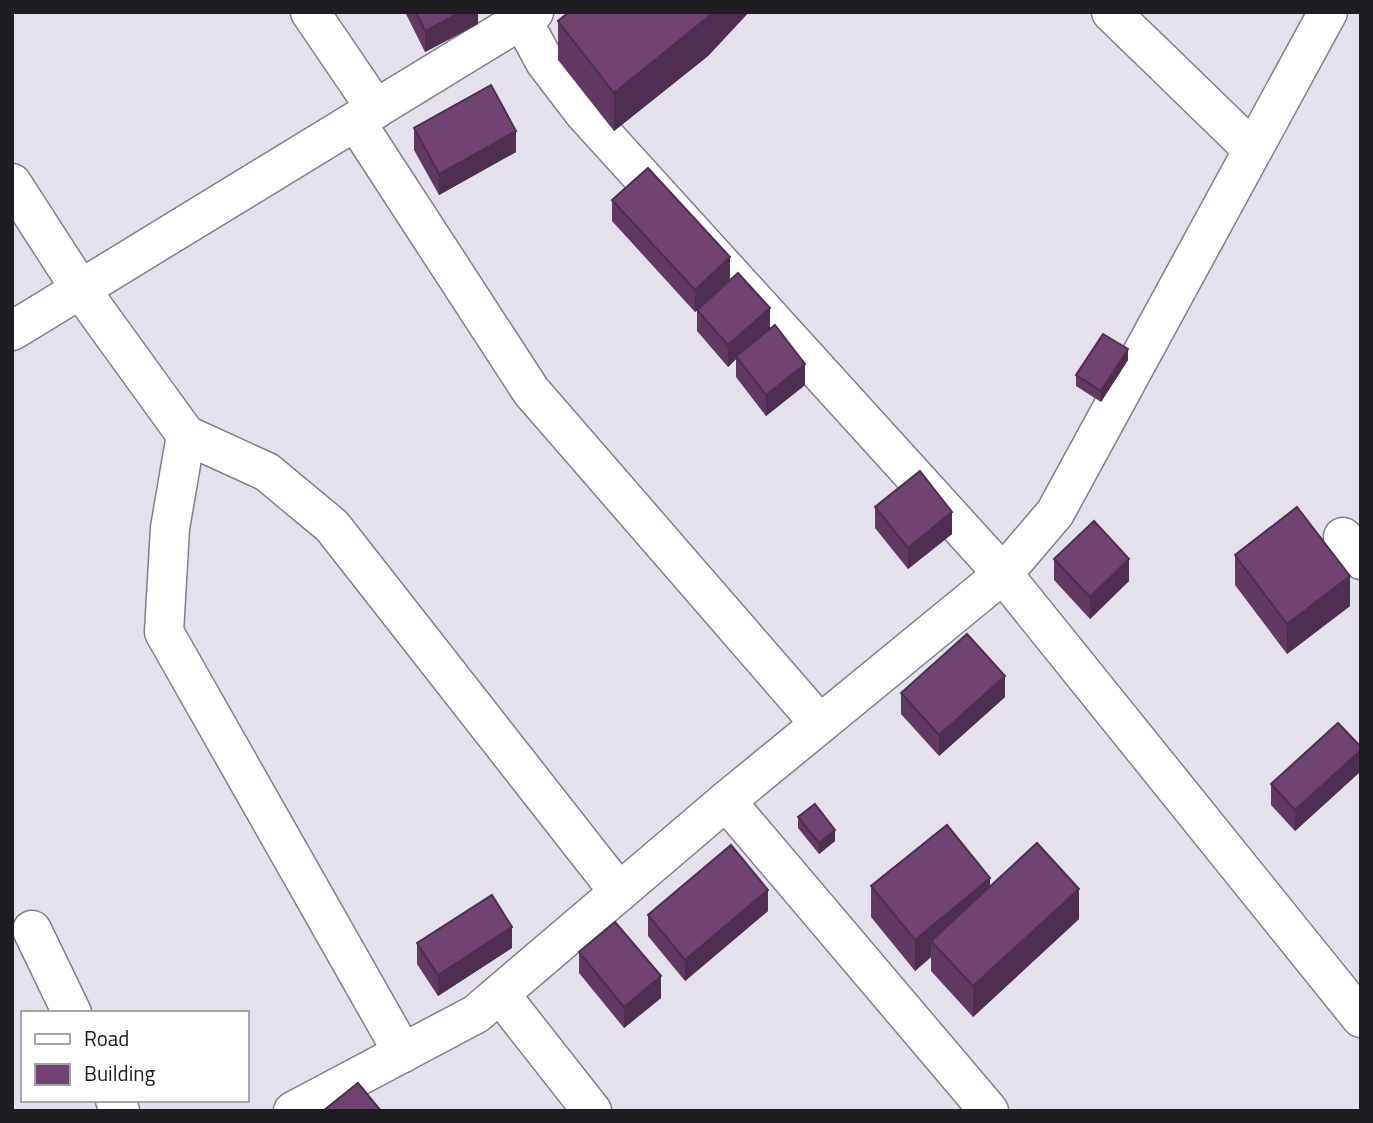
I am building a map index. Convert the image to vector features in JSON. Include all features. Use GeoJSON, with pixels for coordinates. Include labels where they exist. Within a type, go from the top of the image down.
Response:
{"type":"FeatureCollection","features":[{"type":"Feature","properties":{"kind":"street"},"geometry":{"type":"LineString","coordinates":[[310,12],[366,116],[531,391],[820,724]]}},
{"type":"Feature","properties":{"kind":"street"},"geometry":{"type":"LineString","coordinates":[[1111,12],[1252,149]]}},
{"type":"Feature","properties":{"kind":"street"},"geometry":{"type":"LineString","coordinates":[[293,1111],[476,1014],[726,801],[1003,574],[1055,513],[1328,12]]}},
{"type":"Feature","properties":{"kind":"street"},"geometry":{"type":"LineString","coordinates":[[12,331],[366,116],[525,15],[545,62],[584,113],[1003,574],[1361,1018]]}},
{"type":"Feature","properties":{"kind":"street"},"geometry":{"type":"LineString","coordinates":[[12,183],[82,290],[186,435],[267,472],[332,526],[619,892]]}},
{"type":"Feature","properties":{"kind":"street"},"geometry":{"type":"LineString","coordinates":[[186,435],[170,527],[164,632],[403,1053]]}},
{"type":"Feature","properties":{"kind":"street"},"geometry":{"type":"LineString","coordinates":[[726,801],[989,1111]]}},
{"type":"Feature","properties":{"kind":"street"},"geometry":{"type":"LineString","coordinates":[[32,930],[71,1011]]}},
{"type":"Feature","properties":{"kind":"street"},"geometry":{"type":"LineString","coordinates":[[500,994],[592,1111]]}},
{"type":"Feature","properties":{"kind":"building"},"geometry":{"type":"Polygon","coordinates":[[[416,12],[461,12],[425,31],[416,12]]]}},
{"type":"Feature","properties":{"kind":"building"},"geometry":{"type":"Polygon","coordinates":[[[569,12],[713,12],[614,93],[558,21],[569,12]]]}},
{"type":"Feature","properties":{"kind":"building"},"geometry":{"type":"Polygon","coordinates":[[[491,85],[516,131],[439,174],[414,128],[491,85]]]}},
{"type":"Feature","properties":{"kind":"building"},"geometry":{"type":"Polygon","coordinates":[[[648,168],[730,257],[695,290],[612,200],[648,168]]]}},
{"type":"Feature","properties":{"kind":"building"},"geometry":{"type":"Polygon","coordinates":[[[738,273],[770,308],[728,345],[697,310],[738,273]]]}},
{"type":"Feature","properties":{"kind":"building"},"geometry":{"type":"Polygon","coordinates":[[[775,325],[805,364],[766,395],[736,356],[775,325]]]}},
{"type":"Feature","properties":{"kind":"building"},"geometry":{"type":"Polygon","coordinates":[[[1103,334],[1128,349],[1101,391],[1076,375],[1103,334]]]}},
{"type":"Feature","properties":{"kind":"building"},"geometry":{"type":"Polygon","coordinates":[[[920,471],[952,512],[908,548],[875,507],[920,471]]]}},
{"type":"Feature","properties":{"kind":"building"},"geometry":{"type":"Polygon","coordinates":[[[1297,507],[1350,576],[1287,624],[1235,555],[1297,507]]]}},
{"type":"Feature","properties":{"kind":"building"},"geometry":{"type":"Polygon","coordinates":[[[1094,521],[1129,559],[1090,597],[1054,559],[1094,521]]]}},
{"type":"Feature","properties":{"kind":"building"},"geometry":{"type":"Polygon","coordinates":[[[967,634],[1005,676],[939,735],[901,693],[967,634]]]}},
{"type":"Feature","properties":{"kind":"building"},"geometry":{"type":"Polygon","coordinates":[[[1338,723],[1361,750],[1295,810],[1271,784],[1338,723]]]}},
{"type":"Feature","properties":{"kind":"building"},"geometry":{"type":"Polygon","coordinates":[[[815,804],[835,830],[819,843],[798,817],[815,804]]]}},
{"type":"Feature","properties":{"kind":"building"},"geometry":{"type":"Polygon","coordinates":[[[947,825],[990,878],[915,940],[871,886],[947,825]]]}},
{"type":"Feature","properties":{"kind":"building"},"geometry":{"type":"Polygon","coordinates":[[[1037,843],[1079,889],[973,986],[931,941],[1037,843]]]}},
{"type":"Feature","properties":{"kind":"building"},"geometry":{"type":"Polygon","coordinates":[[[731,845],[768,890],[685,960],[648,915],[731,845]]]}},
{"type":"Feature","properties":{"kind":"building"},"geometry":{"type":"Polygon","coordinates":[[[492,895],[512,927],[438,975],[417,943],[492,895]]]}},
{"type":"Feature","properties":{"kind":"building"},"geometry":{"type":"Polygon","coordinates":[[[615,922],[661,976],[624,1007],[579,952],[615,922]]]}},
{"type":"Feature","properties":{"kind":"building"},"geometry":{"type":"Polygon","coordinates":[[[358,1083],[381,1111],[323,1111],[358,1083]]]}}]}
